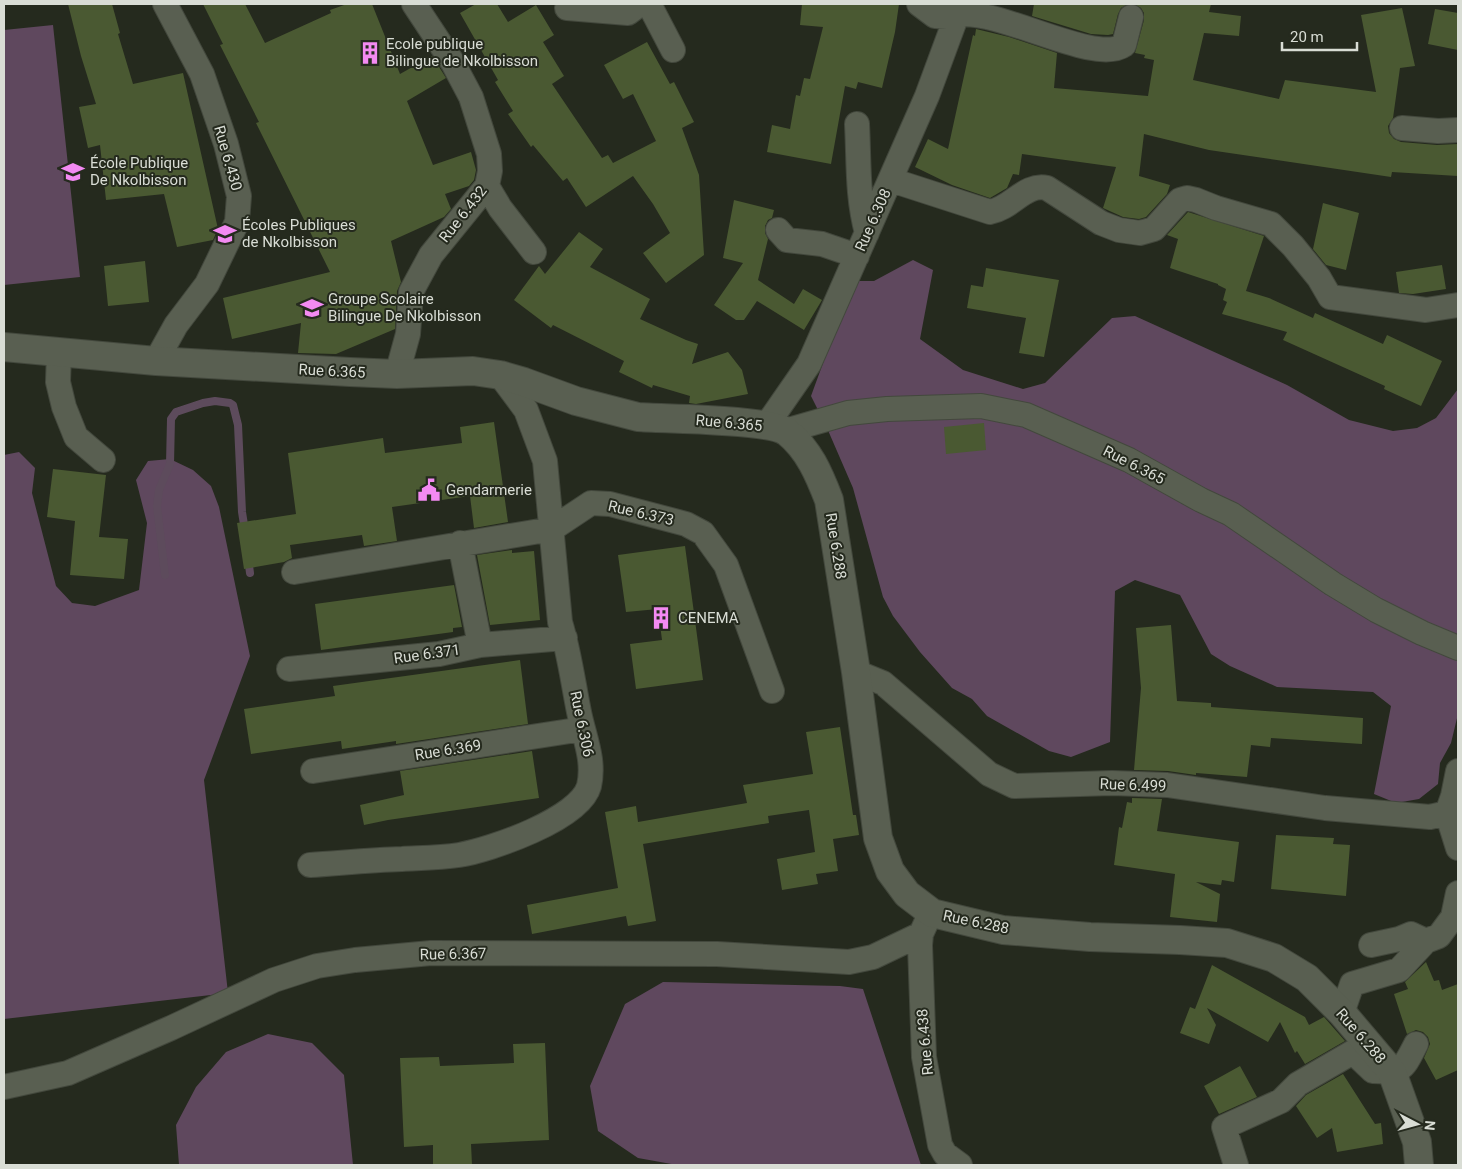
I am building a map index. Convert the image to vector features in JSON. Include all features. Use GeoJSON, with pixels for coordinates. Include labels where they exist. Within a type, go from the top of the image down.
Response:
{"type":"FeatureCollection","features":[{"type":"Feature","properties":{"kind":"street","name":"Rue 6.430"},"geometry":{"type":"LineString","coordinates":[[156,360],[176,325],[207,284],[236,222],[239,196],[226,144],[202,74],[165,4]]}},
{"type":"Feature","properties":{"kind":"street","name":"Rue 6.432"},"geometry":{"type":"LineString","coordinates":[[397,374],[408,334],[411,292],[431,255],[487,186],[490,171],[489,154],[471,97],[453,63],[414,4]]}},
{"type":"Feature","properties":{"kind":"street"},"geometry":{"type":"LineString","coordinates":[[567,8],[628,12],[640,4]]}},
{"type":"Feature","properties":{"kind":"street"},"geometry":{"type":"LineString","coordinates":[[649,4],[673,50]]}},
{"type":"Feature","properties":{"kind":"street"},"geometry":{"type":"LineString","coordinates":[[919,4],[935,16],[952,17],[959,9],[1036,28],[1076,43],[1103,50],[1115,50],[1124,45],[1132,17]]}},
{"type":"Feature","properties":{"kind":"street","name":"Rue 6.308"},"geometry":{"type":"LineString","coordinates":[[775,428],[809,364],[891,180],[927,96],[959,9]]}},
{"type":"Feature","properties":{"kind":"street"},"geometry":{"type":"LineString","coordinates":[[857,124],[858,183],[861,210],[867,233]]}},
{"type":"Feature","properties":{"kind":"street"},"geometry":{"type":"LineString","coordinates":[[1402,128],[1438,131],[1458,130]]}},
{"type":"Feature","properties":{"kind":"street"},"geometry":{"type":"LineString","coordinates":[[891,180],[990,212],[1007,205],[1033,187],[1047,188],[1101,223],[1119,230],[1140,233],[1154,229],[1180,200],[1196,200],[1216,208],[1271,224],[1293,246],[1319,278],[1330,297],[1426,310],[1458,305]]}},
{"type":"Feature","properties":{"kind":"street"},"geometry":{"type":"LineString","coordinates":[[487,186],[500,208],[534,252]]}},
{"type":"Feature","properties":{"kind":"street"},"geometry":{"type":"LineString","coordinates":[[778,230],[787,240],[822,244],[857,256]]}},
{"type":"Feature","properties":{"kind":"street","name":"Rue 6.365"},"geometry":{"type":"LineString","coordinates":[[4,347],[156,360],[397,374],[473,371],[500,375],[576,401],[627,415],[753,423],[775,428],[848,413],[886,409],[981,406],[1026,415],[1129,460],[1201,500],[1231,514],[1325,579],[1369,606],[1422,633],[1458,648]]}},
{"type":"Feature","properties":{"kind":"street"},"geometry":{"type":"LineString","coordinates":[[59,352],[58,382],[64,407],[76,437],[103,460]]}},
{"type":"Feature","properties":{"kind":"street","name":"Rue 6.306"},"geometry":{"type":"LineString","coordinates":[[310,865],[458,855],[504,843],[554,820],[581,800],[588,788],[592,771],[565,638],[560,622],[545,461],[526,410],[500,375]]}},
{"type":"Feature","properties":{"kind":"street","name":"Rue 6.288"},"geometry":{"type":"LineString","coordinates":[[775,428],[805,450],[820,476],[829,500],[856,672],[878,838],[890,871],[927,924],[1090,938],[1180,940],[1227,944],[1274,958],[1307,978],[1342,1013],[1392,1072],[1417,1142],[1419,1165]]}},
{"type":"Feature","properties":{"kind":"street","name":"Rue 6.373"},"geometry":{"type":"LineString","coordinates":[[294,572],[552,529],[591,503],[610,504],[686,524],[703,532],[726,565],[772,691]]}},
{"type":"Feature","properties":{"kind":"street"},"geometry":{"type":"LineString","coordinates":[[460,543],[480,645]]}},
{"type":"Feature","properties":{"kind":"street","name":"Rue 6.371"},"geometry":{"type":"LineString","coordinates":[[288,669],[439,654],[480,645],[565,638]]}},
{"type":"Feature","properties":{"kind":"street","name":"Rue 6.499"},"geometry":{"type":"LineString","coordinates":[[856,672],[884,683],[989,774],[1014,786],[1112,783],[1167,785],[1325,808],[1430,817],[1453,822]]}},
{"type":"Feature","properties":{"kind":"street","name":"Rue 6.369"},"geometry":{"type":"LineString","coordinates":[[313,771],[583,729]]}},
{"type":"Feature","properties":{"kind":"street"},"geometry":{"type":"LineString","coordinates":[[1458,770],[1453,796],[1453,822],[1458,848]]}},
{"type":"Feature","properties":{"kind":"street"},"geometry":{"type":"LineString","coordinates":[[1342,1013],[1352,984],[1399,970],[1426,941],[1439,936],[1453,917],[1458,893]]}},
{"type":"Feature","properties":{"kind":"street","name":"Rue 6.367"},"geometry":{"type":"LineString","coordinates":[[4,1087],[68,1073],[274,980],[317,966],[355,960],[431,953],[717,954],[849,962],[873,957],[927,924]]}},
{"type":"Feature","properties":{"kind":"street","name":"Rue 6.438"},"geometry":{"type":"LineString","coordinates":[[927,924],[921,994],[924,1057],[940,1145],[945,1154],[960,1165]]}},
{"type":"Feature","properties":{"kind":"street"},"geometry":{"type":"LineString","coordinates":[[1371,945],[1399,939],[1411,934],[1426,941]]}},
{"type":"Feature","properties":{"kind":"street"},"geometry":{"type":"LineString","coordinates":[[1236,1165],[1224,1126],[1281,1101],[1298,1084],[1353,1052],[1373,1071],[1392,1072],[1404,1066],[1416,1044]]}},
{"type":"Feature","properties":{"kind":"shaded area"},"geometry":{"type":"Polygon","coordinates":[[[53,25],[80,277],[4,285],[4,30],[53,25]]]}},
{"type":"Feature","properties":{"kind":"shaded area"},"geometry":{"type":"Polygon","coordinates":[[[913,260],[933,270],[920,339],[963,370],[1023,389],[1045,383],[1112,318],[1135,316],[1287,385],[1349,420],[1393,431],[1417,428],[1436,418],[1458,389],[1458,714],[1451,743],[1440,763],[1438,784],[1419,799],[1396,803],[1374,794],[1391,706],[1373,692],[1277,687],[1230,666],[1211,654],[1180,595],[1135,580],[1115,591],[1110,742],[1071,757],[1049,751],[987,716],[972,699],[952,688],[920,652],[893,616],[883,597],[853,488],[811,396],[853,281],[874,281],[913,260]]]}},
{"type":"Feature","properties":{"kind":"shaded area"},"geometry":{"type":"Polygon","coordinates":[[[19,452],[35,468],[32,493],[56,586],[72,603],[95,606],[139,590],[147,523],[136,480],[148,461],[170,459],[193,470],[211,486],[219,507],[250,656],[204,780],[228,993],[4,1019],[4,455],[19,452]]]}},
{"type":"Feature","properties":{"kind":"shaded area"},"geometry":{"type":"Polygon","coordinates":[[[663,982],[840,986],[863,989],[921,1165],[677,1165],[638,1158],[598,1131],[590,1086],[625,1004],[663,982]]]}},
{"type":"Feature","properties":{"kind":"shaded area"},"geometry":{"type":"Polygon","coordinates":[[[268,1034],[312,1043],[344,1075],[353,1165],[179,1165],[176,1125],[196,1087],[226,1052],[268,1034]]]}},
{"type":"Feature","properties":{"kind":"building"},"geometry":{"type":"Polygon","coordinates":[[[68,4],[112,4],[120,33],[118,34],[133,84],[183,73],[218,229],[213,240],[177,247],[164,194],[106,200],[100,145],[88,148],[79,107],[96,104],[81,56],[68,4]]]}},
{"type":"Feature","properties":{"kind":"building"},"geometry":{"type":"Polygon","coordinates":[[[203,4],[245,4],[265,43],[331,13],[330,10],[347,4],[372,4],[400,74],[432,56],[446,78],[407,101],[433,165],[471,152],[476,170],[474,180],[469,186],[445,194],[451,209],[444,217],[391,241],[401,282],[397,291],[395,329],[336,354],[298,353],[301,323],[232,339],[223,298],[330,272],[256,123],[259,122],[220,45],[223,44],[203,4]]]}},
{"type":"Feature","properties":{"kind":"building"},"geometry":{"type":"Polygon","coordinates":[[[476,4],[497,4],[508,22],[536,5],[554,35],[543,42],[564,76],[552,84],[602,158],[608,155],[613,163],[656,141],[633,94],[623,99],[604,65],[647,42],[670,84],[674,82],[694,122],[682,128],[699,175],[704,255],[666,283],[643,253],[670,233],[653,204],[633,176],[586,207],[567,178],[563,181],[533,145],[531,147],[508,114],[513,111],[495,82],[498,80],[460,13],[476,4]]]}},
{"type":"Feature","properties":{"kind":"building"},"geometry":{"type":"Polygon","coordinates":[[[802,4],[899,4],[895,32],[882,88],[858,82],[856,89],[845,86],[831,164],[767,152],[772,125],[790,129],[796,95],[800,96],[804,78],[810,79],[823,27],[800,25],[802,4]]]}},
{"type":"Feature","properties":{"kind":"building"},"geometry":{"type":"Polygon","coordinates":[[[1034,4],[1128,4],[1121,8],[1113,34],[1108,35],[1091,34],[1032,16],[1034,4]]]}},
{"type":"Feature","properties":{"kind":"building"},"geometry":{"type":"Polygon","coordinates":[[[1134,4],[1211,4],[1209,12],[1241,16],[1239,36],[1204,33],[1193,80],[1279,99],[1285,80],[1376,92],[1361,15],[1402,8],[1415,66],[1400,68],[1393,118],[1388,126],[1389,133],[1394,139],[1401,142],[1437,145],[1458,144],[1458,176],[1392,172],[1391,177],[1209,150],[1144,134],[1139,176],[1170,185],[1167,194],[1146,217],[1139,219],[1123,217],[1103,208],[1116,167],[1022,154],[1019,175],[1013,174],[1007,188],[990,198],[952,185],[915,167],[928,139],[948,149],[973,35],[975,36],[976,29],[1009,37],[1057,53],[1054,88],[1148,96],[1154,60],[1144,58],[1145,55],[1135,53],[1144,20],[1144,13],[1141,8],[1134,4]]]}},
{"type":"Feature","properties":{"kind":"building"},"geometry":{"type":"Polygon","coordinates":[[[1435,9],[1458,13],[1458,50],[1428,44],[1435,9]]]}},
{"type":"Feature","properties":{"kind":"building"},"geometry":{"type":"Polygon","coordinates":[[[734,200],[774,210],[772,218],[768,220],[765,226],[765,233],[768,239],[758,280],[794,304],[803,289],[822,300],[804,330],[757,301],[744,320],[736,320],[714,305],[743,263],[723,258],[734,200]]]}},
{"type":"Feature","properties":{"kind":"building"},"geometry":{"type":"Polygon","coordinates":[[[1323,203],[1359,213],[1346,270],[1326,265],[1313,249],[1323,203]]]}},
{"type":"Feature","properties":{"kind":"building"},"geometry":{"type":"Polygon","coordinates":[[[1188,212],[1264,236],[1246,291],[1269,298],[1313,318],[1315,313],[1383,344],[1387,335],[1442,361],[1421,406],[1384,389],[1385,386],[1283,340],[1287,332],[1222,314],[1227,302],[1223,300],[1226,289],[1218,284],[1170,268],[1178,239],[1167,235],[1188,212]]]}},
{"type":"Feature","properties":{"kind":"building"},"geometry":{"type":"Polygon","coordinates":[[[579,232],[603,249],[590,267],[650,299],[640,319],[698,344],[692,364],[728,352],[742,370],[748,394],[696,404],[689,403],[690,396],[653,385],[652,388],[619,372],[624,361],[553,325],[551,328],[514,300],[539,266],[545,274],[579,232]]]}},
{"type":"Feature","properties":{"kind":"building"},"geometry":{"type":"Polygon","coordinates":[[[145,261],[149,302],[108,306],[104,266],[145,261]]]}},
{"type":"Feature","properties":{"kind":"building"},"geometry":{"type":"Polygon","coordinates":[[[1442,265],[1446,289],[1413,294],[1399,293],[1396,272],[1442,265]]]}},
{"type":"Feature","properties":{"kind":"building"},"geometry":{"type":"Polygon","coordinates":[[[986,268],[1059,280],[1044,357],[1019,353],[1026,318],[967,308],[971,285],[983,287],[986,268]]]}},
{"type":"Feature","properties":{"kind":"building"},"geometry":{"type":"Polygon","coordinates":[[[494,422],[508,522],[474,528],[470,496],[392,507],[397,541],[364,546],[362,535],[290,545],[292,558],[284,562],[244,569],[237,523],[296,514],[288,453],[383,438],[385,453],[462,443],[460,427],[494,422]]]}},
{"type":"Feature","properties":{"kind":"building"},"geometry":{"type":"Polygon","coordinates":[[[984,423],[986,450],[946,454],[944,427],[984,423]]]}},
{"type":"Feature","properties":{"kind":"building"},"geometry":{"type":"Polygon","coordinates":[[[53,469],[106,475],[99,537],[128,539],[124,579],[70,575],[75,521],[47,517],[53,469]]]}},
{"type":"Feature","properties":{"kind":"building","name":"CENEMA"},"geometry":{"type":"Polygon","coordinates":[[[685,546],[703,680],[636,689],[630,644],[662,640],[658,609],[626,612],[618,555],[685,546]]]}},
{"type":"Feature","properties":{"kind":"building"},"geometry":{"type":"Polygon","coordinates":[[[512,550],[512,553],[534,551],[540,620],[490,625],[477,555],[512,550]]]}},
{"type":"Feature","properties":{"kind":"building"},"geometry":{"type":"Polygon","coordinates":[[[454,585],[462,627],[453,628],[453,632],[321,650],[315,604],[454,585]]]}},
{"type":"Feature","properties":{"kind":"building"},"geometry":{"type":"Polygon","coordinates":[[[1171,625],[1177,701],[1211,703],[1211,707],[1363,718],[1362,744],[1271,738],[1270,747],[1251,745],[1247,777],[1134,770],[1141,688],[1136,628],[1171,625]]]}},
{"type":"Feature","properties":{"kind":"building"},"geometry":{"type":"Polygon","coordinates":[[[520,660],[528,724],[396,744],[396,741],[342,749],[341,741],[251,754],[244,709],[335,696],[333,686],[520,660]]]}},
{"type":"Feature","properties":{"kind":"building"},"geometry":{"type":"Polygon","coordinates":[[[840,727],[853,815],[856,815],[859,835],[833,839],[838,871],[816,874],[818,884],[782,890],[777,859],[815,852],[809,810],[768,816],[769,823],[643,844],[656,921],[628,926],[626,916],[532,934],[527,905],[618,888],[605,812],[636,806],[638,822],[747,803],[743,785],[813,774],[806,732],[840,727]]]}},
{"type":"Feature","properties":{"kind":"building"},"geometry":{"type":"Polygon","coordinates":[[[532,751],[539,798],[364,825],[360,805],[404,795],[400,771],[532,751]]]}},
{"type":"Feature","properties":{"kind":"building"},"geometry":{"type":"Polygon","coordinates":[[[1132,798],[1162,799],[1157,831],[1239,842],[1234,882],[1222,880],[1221,885],[1196,882],[1220,894],[1217,922],[1170,917],[1175,874],[1114,865],[1119,827],[1122,828],[1127,802],[1132,803],[1132,798]]]}},
{"type":"Feature","properties":{"kind":"building"},"geometry":{"type":"Polygon","coordinates":[[[1276,835],[1334,838],[1333,844],[1350,845],[1346,896],[1271,889],[1276,835]]]}},
{"type":"Feature","properties":{"kind":"building"},"geometry":{"type":"Polygon","coordinates":[[[1426,962],[1434,981],[1439,980],[1442,990],[1458,984],[1458,1070],[1436,1080],[1424,1058],[1430,1044],[1428,1037],[1423,1032],[1416,1030],[1407,1034],[1394,994],[1408,989],[1405,982],[1426,962]]]}},
{"type":"Feature","properties":{"kind":"building"},"geometry":{"type":"Polygon","coordinates":[[[1212,965],[1305,1017],[1309,1025],[1324,1017],[1345,1041],[1305,1064],[1297,1051],[1295,1053],[1280,1022],[1268,1042],[1207,1008],[1216,1025],[1209,1044],[1180,1033],[1190,1007],[1195,1009],[1212,965]]]}},
{"type":"Feature","properties":{"kind":"building"},"geometry":{"type":"Polygon","coordinates":[[[545,1043],[549,1140],[471,1144],[472,1165],[433,1165],[433,1145],[404,1147],[400,1058],[439,1057],[440,1066],[514,1063],[513,1044],[545,1043]]]}},
{"type":"Feature","properties":{"kind":"building"},"geometry":{"type":"Polygon","coordinates":[[[1240,1066],[1257,1097],[1219,1114],[1204,1086],[1240,1066]]]}},
{"type":"Feature","properties":{"kind":"building"},"geometry":{"type":"Polygon","coordinates":[[[1343,1074],[1375,1124],[1381,1123],[1383,1144],[1337,1152],[1332,1128],[1317,1138],[1296,1106],[1306,1095],[1343,1074]]]}},
{"type":"Feature","properties":{"kind":"waterway"},"geometry":{"type":"LineString","coordinates":[[165,575],[157,506],[159,490],[170,464],[171,419],[176,412],[215,401],[233,405],[238,425],[242,512],[245,531]]}},
{"type":"Feature","properties":{"kind":"waterway"},"geometry":{"type":"LineString","coordinates":[[248,558],[250,573]]}},
{"type":"Feature","properties":{"kind":"place","name":"Ecole publique Bilingue de Nkolbisson"},"geometry":{"type":"Point","coordinates":[370,53]}},
{"type":"Feature","properties":{"kind":"place","name":"École Publique De Nkolbisson"},"geometry":{"type":"Point","coordinates":[73,172]}},
{"type":"Feature","properties":{"kind":"place","name":"Écoles Publiques de Nkolbisson"},"geometry":{"type":"Point","coordinates":[225,234]}},
{"type":"Feature","properties":{"kind":"place","name":"Groupe Scolaire Bilingue De Nkolbisson"},"geometry":{"type":"Point","coordinates":[312,308]}},
{"type":"Feature","properties":{"kind":"place","name":"Gendarmerie"},"geometry":{"type":"Point","coordinates":[429,490]}},
{"type":"Feature","properties":{"kind":"place","name":"CENEMA"},"geometry":{"type":"Point","coordinates":[661,618]}}]}
